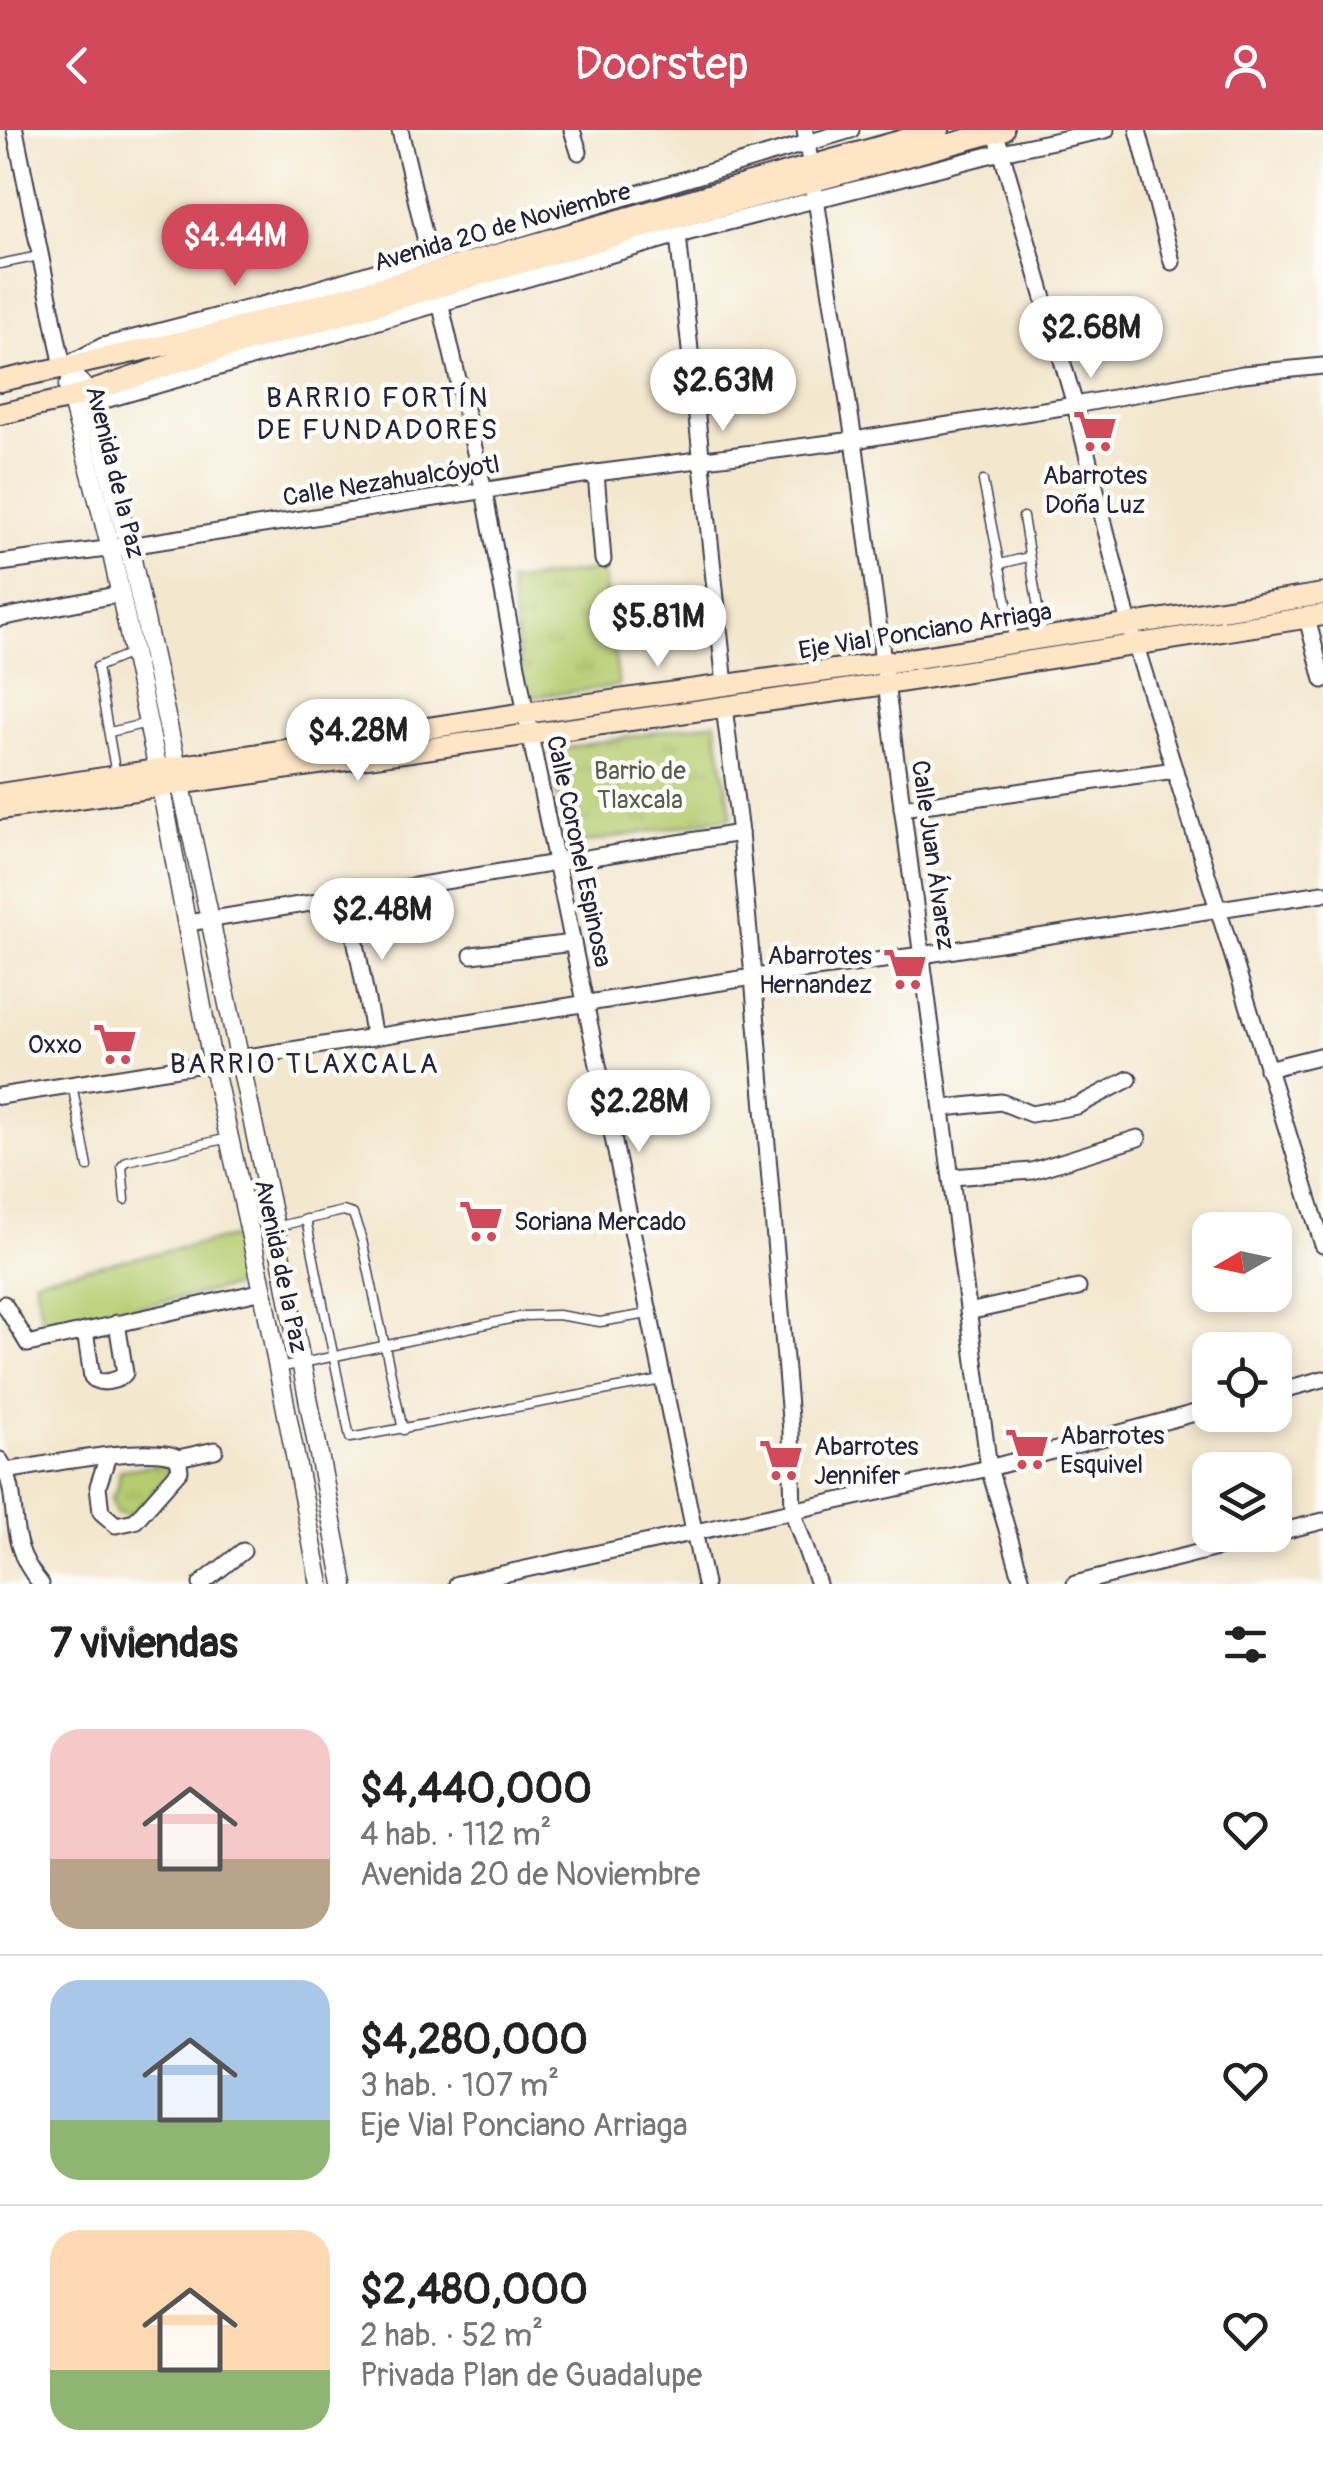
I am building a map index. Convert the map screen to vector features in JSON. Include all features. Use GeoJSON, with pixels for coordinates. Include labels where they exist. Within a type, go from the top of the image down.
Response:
{"type":"FeatureCollection","features":[{"type":"Feature","properties":{"kind":"main road","name":"Avenida 20 de Noviembre"},"geometry":{"type":"LineString","coordinates":[[812,182],[939,130]]}},
{"type":"Feature","properties":{"kind":"main road","name":"Avenida 20 de Noviembre"},"geometry":{"type":"LineString","coordinates":[[63,368],[436,279],[999,136]]}},
{"type":"Feature","properties":{"kind":"main road","name":"Avenida 20 de Noviembre"},"geometry":{"type":"LineString","coordinates":[[83,395],[106,384],[436,279]]}},
{"type":"Feature","properties":{"kind":"main road"},"geometry":{"type":"LineString","coordinates":[[0,414],[83,395],[141,352]]}},
{"type":"Feature","properties":{"kind":"main road"},"geometry":{"type":"LineString","coordinates":[[0,382],[63,368]]}},
{"type":"Feature","properties":{"kind":"main road"},"geometry":{"type":"LineString","coordinates":[[106,384],[132,392]]}},
{"type":"Feature","properties":{"kind":"main road","name":"Eje Vial Ponciano Arriaga"},"geometry":{"type":"LineString","coordinates":[[0,809],[525,714],[725,685],[885,674],[1132,633],[1323,594]]}},
{"type":"Feature","properties":{"kind":"main road","name":"Eje Vial Ponciano Arriaga"},"geometry":{"type":"LineString","coordinates":[[0,794],[116,776],[169,777],[724,708],[1044,638],[1315,617]]}},
{"type":"Feature","properties":{"kind":"street"},"geometry":{"type":"LineString","coordinates":[[15,130],[63,368]]}},
{"type":"Feature","properties":{"kind":"street","name":"Calle Coronel Espinosa"},"geometry":{"type":"LineString","coordinates":[[400,130],[484,492],[525,714],[705,1584]]}},
{"type":"Feature","properties":{"kind":"street"},"geometry":{"type":"LineString","coordinates":[[572,130],[579,152]]}},
{"type":"Feature","properties":{"kind":"street","name":"Avenida 20 de Noviembre"},"geometry":{"type":"LineString","coordinates":[[83,395],[132,392],[806,136],[852,130]]}},
{"type":"Feature","properties":{"kind":"street","name":"Avenida 20 de Noviembre"},"geometry":{"type":"LineString","coordinates":[[999,136],[1106,130]]}},
{"type":"Feature","properties":{"kind":"street"},"geometry":{"type":"LineString","coordinates":[[1138,130],[1172,262]]}},
{"type":"Feature","properties":{"kind":"street","name":"Calle Juan Álvarez"},"geometry":{"type":"LineString","coordinates":[[806,136],[854,440],[989,1468],[1023,1584]]}},
{"type":"Feature","properties":{"kind":"street"},"geometry":{"type":"LineString","coordinates":[[999,136],[1132,633],[1323,1245]]}},
{"type":"Feature","properties":{"kind":"street","name":"Avenida 20 de Noviembre"},"geometry":{"type":"LineString","coordinates":[[63,368],[103,346],[273,302],[436,279],[678,235],[812,182]]}},
{"type":"Feature","properties":{"kind":"street"},"geometry":{"type":"LineString","coordinates":[[678,235],[725,685]]}},
{"type":"Feature","properties":{"kind":"street","name":"Calle Nezahualcóyotl"},"geometry":{"type":"LineString","coordinates":[[0,563],[120,548],[596,473],[854,440],[1074,406],[1242,374],[1323,366]]}},
{"type":"Feature","properties":{"kind":"street","name":"Avenida de la Paz"},"geometry":{"type":"LineString","coordinates":[[63,368],[83,395],[169,777],[210,919],[344,1584]]}},
{"type":"Feature","properties":{"kind":"street"},"geometry":{"type":"LineString","coordinates":[[596,473],[603,560]]}},
{"type":"Feature","properties":{"kind":"street","name":"Avenida de la Paz"},"geometry":{"type":"LineString","coordinates":[[120,548],[120,594],[140,650],[147,723],[169,777],[188,923],[212,1061],[263,1290],[320,1584]]}},
{"type":"Feature","properties":{"kind":"street"},"geometry":{"type":"LineString","coordinates":[[0,618],[120,594]]}},
{"type":"Feature","properties":{"kind":"street"},"geometry":{"type":"LineString","coordinates":[[1315,617],[1323,680]]}},
{"type":"Feature","properties":{"kind":"street"},"geometry":{"type":"LineString","coordinates":[[724,708],[753,976],[791,1431],[793,1513],[818,1584]]}},
{"type":"Feature","properties":{"kind":"street"},"geometry":{"type":"LineString","coordinates":[[902,808],[1175,770]]}},
{"type":"Feature","properties":{"kind":"street"},"geometry":{"type":"LineString","coordinates":[[188,923],[740,833]]}},
{"type":"Feature","properties":{"kind":"street"},"geometry":{"type":"LineString","coordinates":[[0,1096],[753,976],[922,955],[1323,893]]}},
{"type":"Feature","properties":{"kind":"street"},"geometry":{"type":"LineString","coordinates":[[347,897],[374,1037]]}},
{"type":"Feature","properties":{"kind":"street"},"geometry":{"type":"LineString","coordinates":[[472,956],[574,944]]}},
{"type":"Feature","properties":{"kind":"street"},"geometry":{"type":"LineString","coordinates":[[201,991],[224,986]]}},
{"type":"Feature","properties":{"kind":"street"},"geometry":{"type":"LineString","coordinates":[[1267,1069],[1323,1055]]}},
{"type":"Feature","properties":{"kind":"street"},"geometry":{"type":"LineString","coordinates":[[944,1108],[1002,1102],[1031,1114],[1076,1106],[1128,1079]]}},
{"type":"Feature","properties":{"kind":"street"},"geometry":{"type":"LineString","coordinates":[[952,1178],[1032,1170],[1138,1138]]}},
{"type":"Feature","properties":{"kind":"street"},"geometry":{"type":"LineString","coordinates":[[968,1312],[1078,1288]]}},
{"type":"Feature","properties":{"kind":"street"},"geometry":{"type":"LineString","coordinates":[[4,1304],[28,1344],[263,1290]]}},
{"type":"Feature","properties":{"kind":"street"},"geometry":{"type":"LineString","coordinates":[[85,1330],[92,1378],[100,1382],[118,1379],[125,1372],[117,1324]]}},
{"type":"Feature","properties":{"kind":"street"},"geometry":{"type":"LineString","coordinates":[[1292,1387],[1323,1379]]}},
{"type":"Feature","properties":{"kind":"street"},"geometry":{"type":"LineString","coordinates":[[457,1584],[989,1468],[1192,1414]]}},
{"type":"Feature","properties":{"kind":"street"},"geometry":{"type":"LineString","coordinates":[[41,1584],[23,1568],[8,1532],[3,1465],[169,1452],[178,1458],[215,1450]]}},
{"type":"Feature","properties":{"kind":"street"},"geometry":{"type":"LineString","coordinates":[[108,1456],[98,1486],[100,1512],[116,1525],[135,1520],[180,1470],[178,1458]]}},
{"type":"Feature","properties":{"kind":"street"},"geometry":{"type":"LineString","coordinates":[[1292,1529],[1323,1521]]}},
{"type":"Feature","properties":{"kind":"street"},"geometry":{"type":"LineString","coordinates":[[202,1584],[244,1550]]}},
{"type":"Feature","properties":{"kind":"street"},"geometry":{"type":"LineString","coordinates":[[1074,1584],[1201,1552]]}},
{"type":"Feature","properties":{"kind":"lane"},"geometry":{"type":"LineString","coordinates":[[0,264],[39,256]]}},
{"type":"Feature","properties":{"kind":"lane"},"geometry":{"type":"LineString","coordinates":[[983,481],[1014,643]]}},
{"type":"Feature","properties":{"kind":"lane"},"geometry":{"type":"LineString","coordinates":[[1023,517],[1044,638]]}},
{"type":"Feature","properties":{"kind":"lane"},"geometry":{"type":"LineString","coordinates":[[1000,564],[1028,558]]}},
{"type":"Feature","properties":{"kind":"lane"},"geometry":{"type":"LineString","coordinates":[[116,776],[97,667],[140,650]]}},
{"type":"Feature","properties":{"kind":"lane"},"geometry":{"type":"LineString","coordinates":[[110,732],[147,723]]}},
{"type":"Feature","properties":{"kind":"lane"},"geometry":{"type":"LineString","coordinates":[[72,1084],[88,1167]]}},
{"type":"Feature","properties":{"kind":"lane"},"geometry":{"type":"LineString","coordinates":[[125,1200],[122,1166],[127,1161],[229,1138]]}},
{"type":"Feature","properties":{"kind":"lane"},"geometry":{"type":"LineString","coordinates":[[274,1227],[344,1210],[353,1214],[362,1240],[402,1430]]}},
{"type":"Feature","properties":{"kind":"lane"},"geometry":{"type":"LineString","coordinates":[[306,1219],[350,1438],[662,1380]]}},
{"type":"Feature","properties":{"kind":"lane"},"geometry":{"type":"LineString","coordinates":[[278,1368],[524,1316],[558,1315],[600,1322],[648,1314]]}},
{"type":"Feature","properties":{"kind":"green space"},"geometry":{"type":"Polygon","coordinates":[[[603,569],[619,686],[525,698],[509,582],[603,569]]]}},
{"type":"Feature","properties":{"kind":"green space","name":"Barrio de Tlaxcala"},"geometry":{"type":"Polygon","coordinates":[[[715,722],[732,817],[566,846],[549,751],[715,722]]]}},
{"type":"Feature","properties":{"kind":"green space"},"geometry":{"type":"Polygon","coordinates":[[[237,1236],[246,1284],[43,1327],[35,1279],[237,1236]]]}},
{"type":"Feature","properties":{"kind":"green space"},"geometry":{"type":"Polygon","coordinates":[[[163,1464],[170,1468],[170,1474],[131,1515],[116,1513],[111,1498],[118,1487],[120,1470],[163,1464]]]}},
{"type":"Feature","properties":{"kind":"place","name":"Abarrotes Doña Luz"},"geometry":{"type":"Point","coordinates":[1095,431]}},
{"type":"Feature","properties":{"kind":"place","name":"Abarrotes Hernandez"},"geometry":{"type":"Point","coordinates":[905,969]}},
{"type":"Feature","properties":{"kind":"place","name":"Oxxo"},"geometry":{"type":"Point","coordinates":[115,1044]}},
{"type":"Feature","properties":{"kind":"place","name":"Soriana Mercado"},"geometry":{"type":"Point","coordinates":[481,1221]}},
{"type":"Feature","properties":{"kind":"place","name":"Abarrotes Esquivel"},"geometry":{"type":"Point","coordinates":[1027,1449]}},
{"type":"Feature","properties":{"kind":"place","name":"Abarrotes Jennifer"},"geometry":{"type":"Point","coordinates":[781,1460]}},
{"type":"Feature","properties":{"kind":"district","name":"BARRIO FORTÍN DE FUNDADORES"},"geometry":{"type":"Point","coordinates":[378,413]}},
{"type":"Feature","properties":{"kind":"district","name":"BARRIO TLAXCALA"},"geometry":{"type":"Point","coordinates":[305,1063]}}]}
